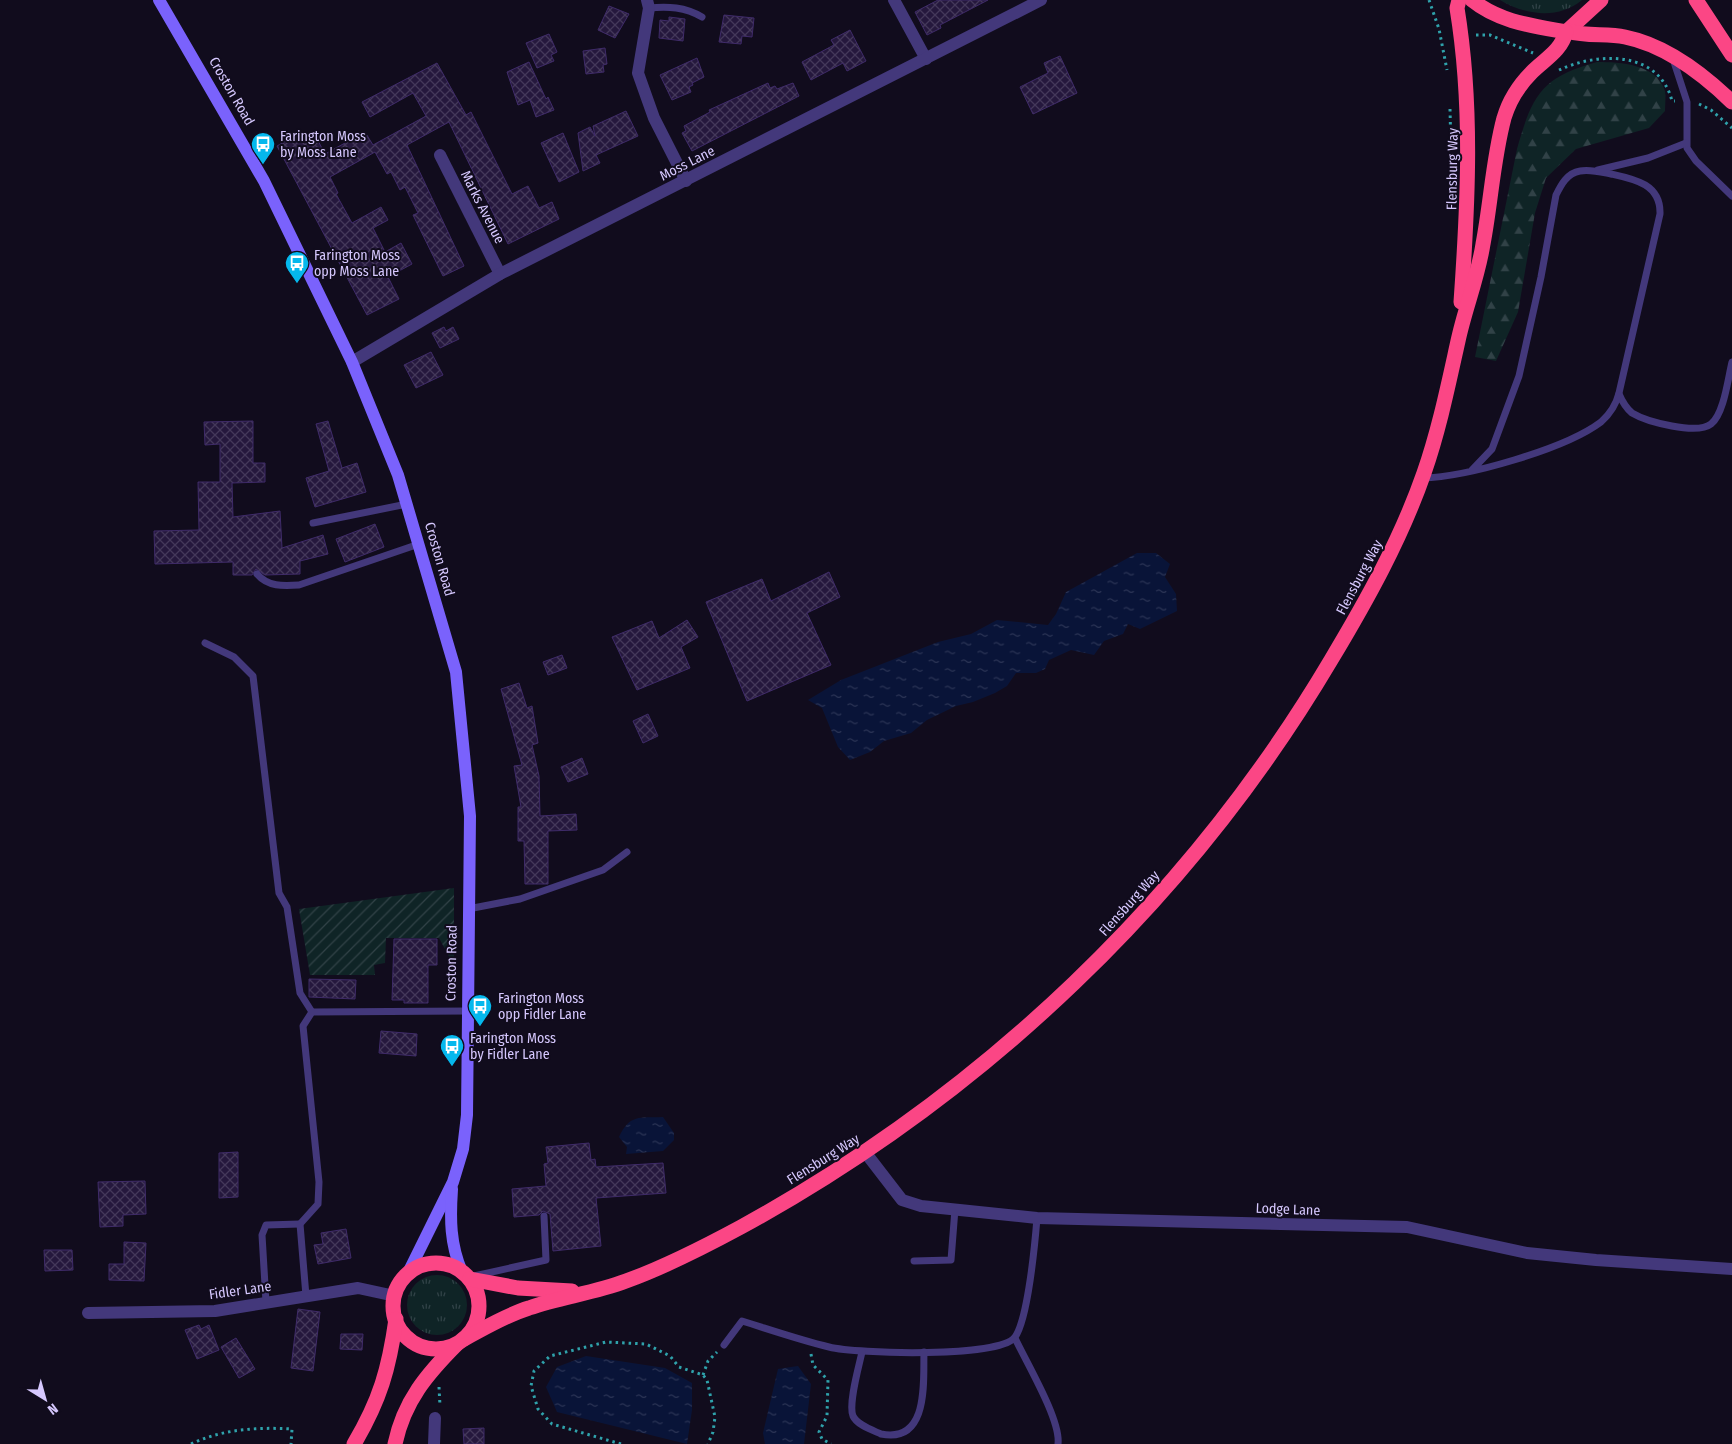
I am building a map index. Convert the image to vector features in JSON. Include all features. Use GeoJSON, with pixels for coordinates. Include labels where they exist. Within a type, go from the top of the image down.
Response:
{"type":"FeatureCollection","features":[{"type":"Feature","properties":{"kind":"highway","name":"Flensburg Way"},"geometry":{"type":"LineString","coordinates":[[1458,0],[1457,8],[1468,91],[1469,140],[1468,200],[1459,339]]}},
{"type":"Feature","properties":{"kind":"highway"},"geometry":{"type":"LineString","coordinates":[[1472,0],[1489,12],[1510,20],[1584,36],[1612,35],[1632,38],[1652,45],[1704,78],[1732,102]]}},
{"type":"Feature","properties":{"kind":"highway","name":"Flensburg Way"},"geometry":{"type":"LineString","coordinates":[[461,1341],[524,1310],[599,1290],[651,1271],[737,1229],[865,1152],[957,1085],[1040,1015],[1115,943],[1191,858],[1258,772],[1314,689],[1380,575],[1422,478],[1443,414],[1459,339],[1483,250],[1498,146],[1506,110],[1522,84],[1541,63],[1563,45],[1567,32],[1601,0]]}},
{"type":"Feature","properties":{"kind":"highway"},"geometry":{"type":"LineString","coordinates":[[1696,0],[1732,55]]}},
{"type":"Feature","properties":{"kind":"highway"},"geometry":{"type":"LineString","coordinates":[[354,1444],[372,1413],[385,1378],[396,1319],[395,1296],[406,1277],[415,1269],[437,1263],[447,1265],[467,1277],[478,1294],[479,1306],[473,1328],[428,1374],[414,1394],[406,1407],[395,1444]]}},
{"type":"Feature","properties":{"kind":"highway","name":"Flensburg Way"},"geometry":{"type":"LineString","coordinates":[[467,1277],[553,1291],[599,1290]]}},
{"type":"Feature","properties":{"kind":"highway"},"geometry":{"type":"LineString","coordinates":[[396,1319],[401,1330],[417,1344],[436,1349],[461,1341]]}},
{"type":"Feature","properties":{"kind":"street","name":"Croston Road"},"geometry":{"type":"LineString","coordinates":[[159,0],[264,181],[352,362],[398,475],[456,672],[470,816],[466,1011],[467,1115],[463,1149],[452,1182],[406,1277]]}},
{"type":"Feature","properties":{"kind":"street"},"geometry":{"type":"LineString","coordinates":[[894,0],[926,59]]}},
{"type":"Feature","properties":{"kind":"street","name":"Moss Lane"},"geometry":{"type":"LineString","coordinates":[[352,362],[500,274],[1041,0]]}},
{"type":"Feature","properties":{"kind":"street"},"geometry":{"type":"LineString","coordinates":[[648,4],[638,73],[654,118],[686,181]]}},
{"type":"Feature","properties":{"kind":"street","name":"Marks Avenue"},"geometry":{"type":"LineString","coordinates":[[440,155],[500,274]]}},
{"type":"Feature","properties":{"kind":"street","name":"Lodge Lane"},"geometry":{"type":"LineString","coordinates":[[865,1152],[902,1200],[921,1206],[1036,1218],[1407,1227],[1527,1253],[1732,1270]]}},
{"type":"Feature","properties":{"kind":"street","name":"Croston Road"},"geometry":{"type":"LineString","coordinates":[[452,1182],[451,1238],[454,1253],[467,1277]]}},
{"type":"Feature","properties":{"kind":"street","name":"Fidler Lane"},"geometry":{"type":"LineString","coordinates":[[88,1313],[215,1311],[358,1288],[395,1296]]}},
{"type":"Feature","properties":{"kind":"street"},"geometry":{"type":"LineString","coordinates":[[434,1444],[435,1418]]}},
{"type":"Feature","properties":{"kind":"lane"},"geometry":{"type":"LineString","coordinates":[[648,4],[692,10],[702,17]]}},
{"type":"Feature","properties":{"kind":"lane"},"geometry":{"type":"LineString","coordinates":[[1673,57],[1686,102],[1686,143],[1696,161],[1732,196]]}},
{"type":"Feature","properties":{"kind":"lane"},"geometry":{"type":"LineString","coordinates":[[1595,171],[1648,158],[1680,147],[1686,143]]}},
{"type":"Feature","properties":{"kind":"lane"},"geometry":{"type":"LineString","coordinates":[[1422,478],[1449,476],[1519,459],[1581,433],[1602,421],[1616,404],[1660,207],[1654,192],[1639,180],[1595,171],[1580,171],[1570,175],[1556,195],[1541,277],[1519,376],[1492,449],[1472,470]]}},
{"type":"Feature","properties":{"kind":"lane"},"geometry":{"type":"LineString","coordinates":[[1619,393],[1626,407],[1639,416],[1689,429],[1705,427],[1711,424],[1719,412],[1732,362]]}},
{"type":"Feature","properties":{"kind":"lane"},"geometry":{"type":"LineString","coordinates":[[313,523],[407,504]]}},
{"type":"Feature","properties":{"kind":"lane"},"geometry":{"type":"LineString","coordinates":[[257,574],[263,580],[280,586],[299,585],[418,544]]}},
{"type":"Feature","properties":{"kind":"lane"},"geometry":{"type":"LineString","coordinates":[[205,643],[234,657],[253,676],[279,893],[288,907],[300,993],[312,1012]]}},
{"type":"Feature","properties":{"kind":"lane"},"geometry":{"type":"LineString","coordinates":[[468,909],[520,899],[602,870],[628,852]]}},
{"type":"Feature","properties":{"kind":"lane"},"geometry":{"type":"LineString","coordinates":[[312,1012],[466,1011]]}},
{"type":"Feature","properties":{"kind":"lane"},"geometry":{"type":"LineString","coordinates":[[266,1302],[262,1235],[266,1225],[300,1224],[318,1204],[319,1182],[303,1026],[312,1012]]}},
{"type":"Feature","properties":{"kind":"lane"},"geometry":{"type":"LineString","coordinates":[[914,1261],[951,1260],[955,1209]]}},
{"type":"Feature","properties":{"kind":"lane"},"geometry":{"type":"LineString","coordinates":[[467,1277],[546,1260],[544,1216]]}},
{"type":"Feature","properties":{"kind":"lane"},"geometry":{"type":"LineString","coordinates":[[724,1345],[742,1321],[808,1342],[862,1352],[986,1349],[1006,1344],[1015,1338],[1021,1323],[1035,1246],[1036,1218]]}},
{"type":"Feature","properties":{"kind":"lane"},"geometry":{"type":"LineString","coordinates":[[300,1224],[306,1296]]}},
{"type":"Feature","properties":{"kind":"lane"},"geometry":{"type":"LineString","coordinates":[[1015,1338],[1050,1411],[1059,1436],[1058,1444]]}},
{"type":"Feature","properties":{"kind":"lane"},"geometry":{"type":"LineString","coordinates":[[862,1352],[851,1407],[853,1417],[865,1427],[885,1435],[900,1437],[914,1430],[920,1416],[924,1352]]}},
{"type":"Feature","properties":{"kind":"path"},"geometry":{"type":"LineString","coordinates":[[1429,0],[1441,41],[1490,35],[1527,50],[1551,75],[1581,61],[1594,58],[1620,58],[1647,67],[1661,76],[1668,86],[1672,101],[1699,104],[1711,110],[1732,128]]}},
{"type":"Feature","properties":{"kind":"path"},"geometry":{"type":"LineString","coordinates":[[622,1444],[552,1424],[538,1409],[531,1386],[534,1371],[550,1356],[606,1342],[646,1344],[670,1356],[679,1366],[703,1375],[707,1380],[715,1417],[714,1432],[708,1444]]}},
{"type":"Feature","properties":{"kind":"path"},"geometry":{"type":"LineString","coordinates":[[808,1342],[813,1365],[828,1380],[827,1416],[819,1432],[822,1439],[831,1444]]}},
{"type":"Feature","properties":{"kind":"path"},"geometry":{"type":"LineString","coordinates":[[703,1375],[708,1361],[724,1345]]}},
{"type":"Feature","properties":{"kind":"path"},"geometry":{"type":"LineString","coordinates":[[435,1418],[441,1415],[439,1384]]}},
{"type":"Feature","properties":{"kind":"path"},"geometry":{"type":"LineString","coordinates":[[191,1444],[235,1431],[262,1428],[292,1429],[291,1444]]}},
{"type":"Feature","properties":{"kind":"green space"},"geometry":{"type":"Polygon","coordinates":[[[1500,0],[1582,0],[1563,11],[1541,13],[1520,9],[1500,0]]]}},
{"type":"Feature","properties":{"kind":"green space"},"geometry":{"type":"Polygon","coordinates":[[[1597,62],[1637,66],[1654,75],[1661,82],[1665,91],[1665,111],[1649,128],[1576,149],[1546,178],[1535,213],[1518,312],[1496,361],[1475,357],[1517,149],[1528,115],[1534,102],[1551,82],[1563,74],[1597,62]]]}},
{"type":"Feature","properties":{"kind":"green space"},"geometry":{"type":"Polygon","coordinates":[[[454,888],[454,966],[439,938],[386,938],[385,963],[374,965],[375,975],[310,975],[299,909],[454,888]]]}},
{"type":"Feature","properties":{"kind":"green space"},"geometry":{"type":"Polygon","coordinates":[[[437,1275],[454,1280],[462,1288],[467,1305],[462,1322],[454,1330],[437,1335],[420,1330],[412,1322],[407,1305],[412,1288],[420,1280],[437,1275]]]}},
{"type":"Feature","properties":{"kind":"water"},"geometry":{"type":"Polygon","coordinates":[[[1137,553],[1156,553],[1170,564],[1165,577],[1176,594],[1177,611],[1140,629],[1128,624],[1123,634],[1104,641],[1094,655],[1071,650],[1049,660],[1045,669],[1036,673],[1016,673],[1007,686],[995,693],[973,702],[956,706],[927,720],[911,733],[884,741],[870,752],[850,760],[838,747],[822,708],[808,700],[841,680],[938,642],[971,634],[997,620],[1048,625],[1056,614],[1066,592],[1137,553]]]}},
{"type":"Feature","properties":{"kind":"water"},"geometry":{"type":"Polygon","coordinates":[[[663,1117],[674,1133],[674,1140],[663,1151],[626,1154],[627,1147],[619,1137],[627,1124],[641,1118],[663,1117]]]}},
{"type":"Feature","properties":{"kind":"water"},"geometry":{"type":"Polygon","coordinates":[[[586,1356],[665,1368],[692,1383],[692,1410],[687,1444],[557,1412],[546,1387],[557,1367],[586,1356]]]}},
{"type":"Feature","properties":{"kind":"water"},"geometry":{"type":"Polygon","coordinates":[[[798,1366],[811,1384],[804,1444],[765,1444],[763,1433],[778,1369],[798,1366]]]}},
{"type":"Feature","properties":{"kind":"building"},"geometry":{"type":"Polygon","coordinates":[[[938,0],[988,0],[940,25],[941,28],[927,35],[915,12],[938,0]]]}},
{"type":"Feature","properties":{"kind":"building"},"geometry":{"type":"Polygon","coordinates":[[[609,6],[629,14],[615,38],[598,30],[609,6]]]}},
{"type":"Feature","properties":{"kind":"building"},"geometry":{"type":"Polygon","coordinates":[[[724,15],[754,18],[752,37],[742,36],[741,44],[719,42],[724,15]]]}},
{"type":"Feature","properties":{"kind":"building"},"geometry":{"type":"Polygon","coordinates":[[[669,17],[685,19],[683,41],[659,38],[660,20],[669,21],[669,17]]]}},
{"type":"Feature","properties":{"kind":"building"},"geometry":{"type":"Polygon","coordinates":[[[850,30],[866,61],[847,71],[843,63],[811,80],[802,62],[834,45],[831,40],[850,30]]]}},
{"type":"Feature","properties":{"kind":"building"},"geometry":{"type":"Polygon","coordinates":[[[549,34],[557,52],[551,55],[554,61],[537,68],[526,43],[549,34]]]}},
{"type":"Feature","properties":{"kind":"building"},"geometry":{"type":"Polygon","coordinates":[[[605,48],[607,64],[603,65],[604,72],[586,74],[583,51],[605,48]]]}},
{"type":"Feature","properties":{"kind":"building"},"geometry":{"type":"Polygon","coordinates":[[[1060,56],[1077,93],[1033,114],[1020,87],[1048,73],[1044,63],[1060,56]]]}},
{"type":"Feature","properties":{"kind":"building"},"geometry":{"type":"Polygon","coordinates":[[[697,58],[704,77],[692,83],[693,85],[689,87],[691,92],[672,100],[660,75],[697,58]]]}},
{"type":"Feature","properties":{"kind":"building"},"geometry":{"type":"Polygon","coordinates":[[[529,62],[546,99],[548,97],[554,110],[536,117],[530,100],[518,105],[507,72],[529,62]]]}},
{"type":"Feature","properties":{"kind":"building"},"geometry":{"type":"Polygon","coordinates":[[[437,63],[466,115],[471,112],[512,194],[528,186],[539,208],[552,202],[559,219],[508,244],[449,122],[407,145],[464,266],[443,276],[413,215],[418,213],[405,187],[400,190],[391,172],[387,174],[375,152],[330,177],[338,193],[336,194],[352,223],[381,207],[388,220],[373,228],[385,252],[401,243],[412,264],[388,277],[399,299],[367,315],[277,146],[298,134],[301,139],[314,133],[325,154],[365,132],[373,145],[426,116],[413,93],[370,117],[362,102],[437,63]]]}},
{"type":"Feature","properties":{"kind":"building"},"geometry":{"type":"Polygon","coordinates":[[[768,83],[770,88],[775,86],[777,89],[793,83],[799,96],[692,151],[682,133],[686,131],[684,126],[710,112],[709,110],[768,83]]]}},
{"type":"Feature","properties":{"kind":"building"},"geometry":{"type":"Polygon","coordinates":[[[626,111],[638,136],[596,155],[600,163],[583,171],[578,133],[590,127],[595,136],[593,126],[626,111]]]}},
{"type":"Feature","properties":{"kind":"building"},"geometry":{"type":"Polygon","coordinates":[[[563,133],[579,172],[559,182],[541,143],[563,133]]]}},
{"type":"Feature","properties":{"kind":"building"},"geometry":{"type":"Polygon","coordinates":[[[444,327],[446,331],[453,327],[459,339],[440,348],[432,333],[444,327]]]}},
{"type":"Feature","properties":{"kind":"building"},"geometry":{"type":"Polygon","coordinates":[[[431,352],[443,375],[416,388],[404,365],[431,352]]]}},
{"type":"Feature","properties":{"kind":"building"},"geometry":{"type":"Polygon","coordinates":[[[253,421],[253,463],[265,463],[265,482],[232,483],[233,517],[280,511],[282,548],[323,535],[328,554],[300,561],[300,574],[265,575],[256,569],[252,575],[233,575],[233,562],[155,564],[154,531],[199,530],[198,482],[220,482],[220,444],[205,445],[204,422],[253,421]]]}},
{"type":"Feature","properties":{"kind":"building"},"geometry":{"type":"Polygon","coordinates":[[[328,421],[342,468],[357,463],[366,492],[315,507],[306,478],[329,471],[316,424],[328,421]]]}},
{"type":"Feature","properties":{"kind":"building"},"geometry":{"type":"Polygon","coordinates":[[[375,524],[384,547],[345,562],[336,539],[375,524]]]}},
{"type":"Feature","properties":{"kind":"building"},"geometry":{"type":"Polygon","coordinates":[[[829,572],[840,597],[807,613],[831,665],[747,701],[706,602],[762,579],[771,601],[829,572]]]}},
{"type":"Feature","properties":{"kind":"building"},"geometry":{"type":"Polygon","coordinates":[[[687,620],[698,637],[681,647],[690,668],[637,690],[612,637],[652,621],[659,638],[687,620]]]}},
{"type":"Feature","properties":{"kind":"building"},"geometry":{"type":"Polygon","coordinates":[[[562,655],[567,668],[548,675],[543,662],[562,655]]]}},
{"type":"Feature","properties":{"kind":"building"},"geometry":{"type":"Polygon","coordinates":[[[519,683],[527,708],[532,706],[538,743],[532,745],[539,776],[540,816],[576,814],[577,830],[548,831],[548,884],[525,884],[524,841],[518,841],[518,807],[521,807],[514,766],[522,765],[501,689],[519,683]]]}},
{"type":"Feature","properties":{"kind":"building"},"geometry":{"type":"Polygon","coordinates":[[[648,714],[658,736],[643,743],[633,721],[648,714]]]}},
{"type":"Feature","properties":{"kind":"building"},"geometry":{"type":"Polygon","coordinates":[[[582,758],[588,774],[568,782],[561,767],[582,758]]]}},
{"type":"Feature","properties":{"kind":"building"},"geometry":{"type":"Polygon","coordinates":[[[394,939],[437,939],[437,965],[428,965],[428,1003],[404,1003],[404,1000],[392,1000],[394,939]]]}},
{"type":"Feature","properties":{"kind":"building"},"geometry":{"type":"Polygon","coordinates":[[[309,979],[356,980],[355,999],[309,997],[309,979]]]}},
{"type":"Feature","properties":{"kind":"building"},"geometry":{"type":"Polygon","coordinates":[[[381,1031],[417,1034],[416,1056],[379,1053],[381,1031]]]}},
{"type":"Feature","properties":{"kind":"building"},"geometry":{"type":"Polygon","coordinates":[[[589,1143],[591,1160],[595,1159],[596,1167],[663,1163],[666,1193],[596,1198],[601,1246],[553,1251],[550,1214],[543,1211],[539,1215],[514,1217],[512,1189],[546,1186],[544,1164],[548,1163],[546,1147],[589,1143]]]}},
{"type":"Feature","properties":{"kind":"building"},"geometry":{"type":"Polygon","coordinates":[[[238,1152],[238,1197],[219,1198],[219,1153],[238,1152]]]}},
{"type":"Feature","properties":{"kind":"building"},"geometry":{"type":"Polygon","coordinates":[[[145,1181],[146,1214],[123,1215],[123,1226],[100,1227],[98,1182],[145,1181]]]}},
{"type":"Feature","properties":{"kind":"building"},"geometry":{"type":"Polygon","coordinates":[[[346,1229],[351,1258],[318,1264],[314,1245],[323,1244],[321,1233],[346,1229]]]}},
{"type":"Feature","properties":{"kind":"building"},"geometry":{"type":"Polygon","coordinates":[[[124,1242],[146,1243],[144,1281],[109,1280],[109,1264],[124,1264],[124,1242]]]}},
{"type":"Feature","properties":{"kind":"building"},"geometry":{"type":"Polygon","coordinates":[[[44,1250],[72,1250],[73,1270],[45,1271],[44,1250]]]}},
{"type":"Feature","properties":{"kind":"building"},"geometry":{"type":"Polygon","coordinates":[[[298,1309],[320,1312],[313,1371],[291,1368],[298,1309]]]}},
{"type":"Feature","properties":{"kind":"building"},"geometry":{"type":"Polygon","coordinates":[[[199,1325],[201,1329],[209,1325],[219,1350],[197,1359],[185,1330],[199,1325]]]}},
{"type":"Feature","properties":{"kind":"building"},"geometry":{"type":"Polygon","coordinates":[[[341,1334],[363,1334],[362,1350],[340,1349],[341,1334]]]}},
{"type":"Feature","properties":{"kind":"building"},"geometry":{"type":"Polygon","coordinates":[[[236,1338],[255,1369],[239,1378],[221,1347],[236,1338]]]}},
{"type":"Feature","properties":{"kind":"building"},"geometry":{"type":"Polygon","coordinates":[[[484,1428],[484,1444],[464,1444],[463,1429],[484,1428]]]}},
{"type":"Feature","properties":{"kind":"place","name":"Farington Moss by Moss Lane"},"geometry":{"type":"Point","coordinates":[263,165]}},
{"type":"Feature","properties":{"kind":"place","name":"Farington Moss opp Moss Lane"},"geometry":{"type":"Point","coordinates":[297,284]}},
{"type":"Feature","properties":{"kind":"place","name":"Farington Moss opp Fidler Lane"},"geometry":{"type":"Point","coordinates":[480,1027]}},
{"type":"Feature","properties":{"kind":"place","name":"Farington Moss by Fidler Lane"},"geometry":{"type":"Point","coordinates":[452,1067]}}]}
